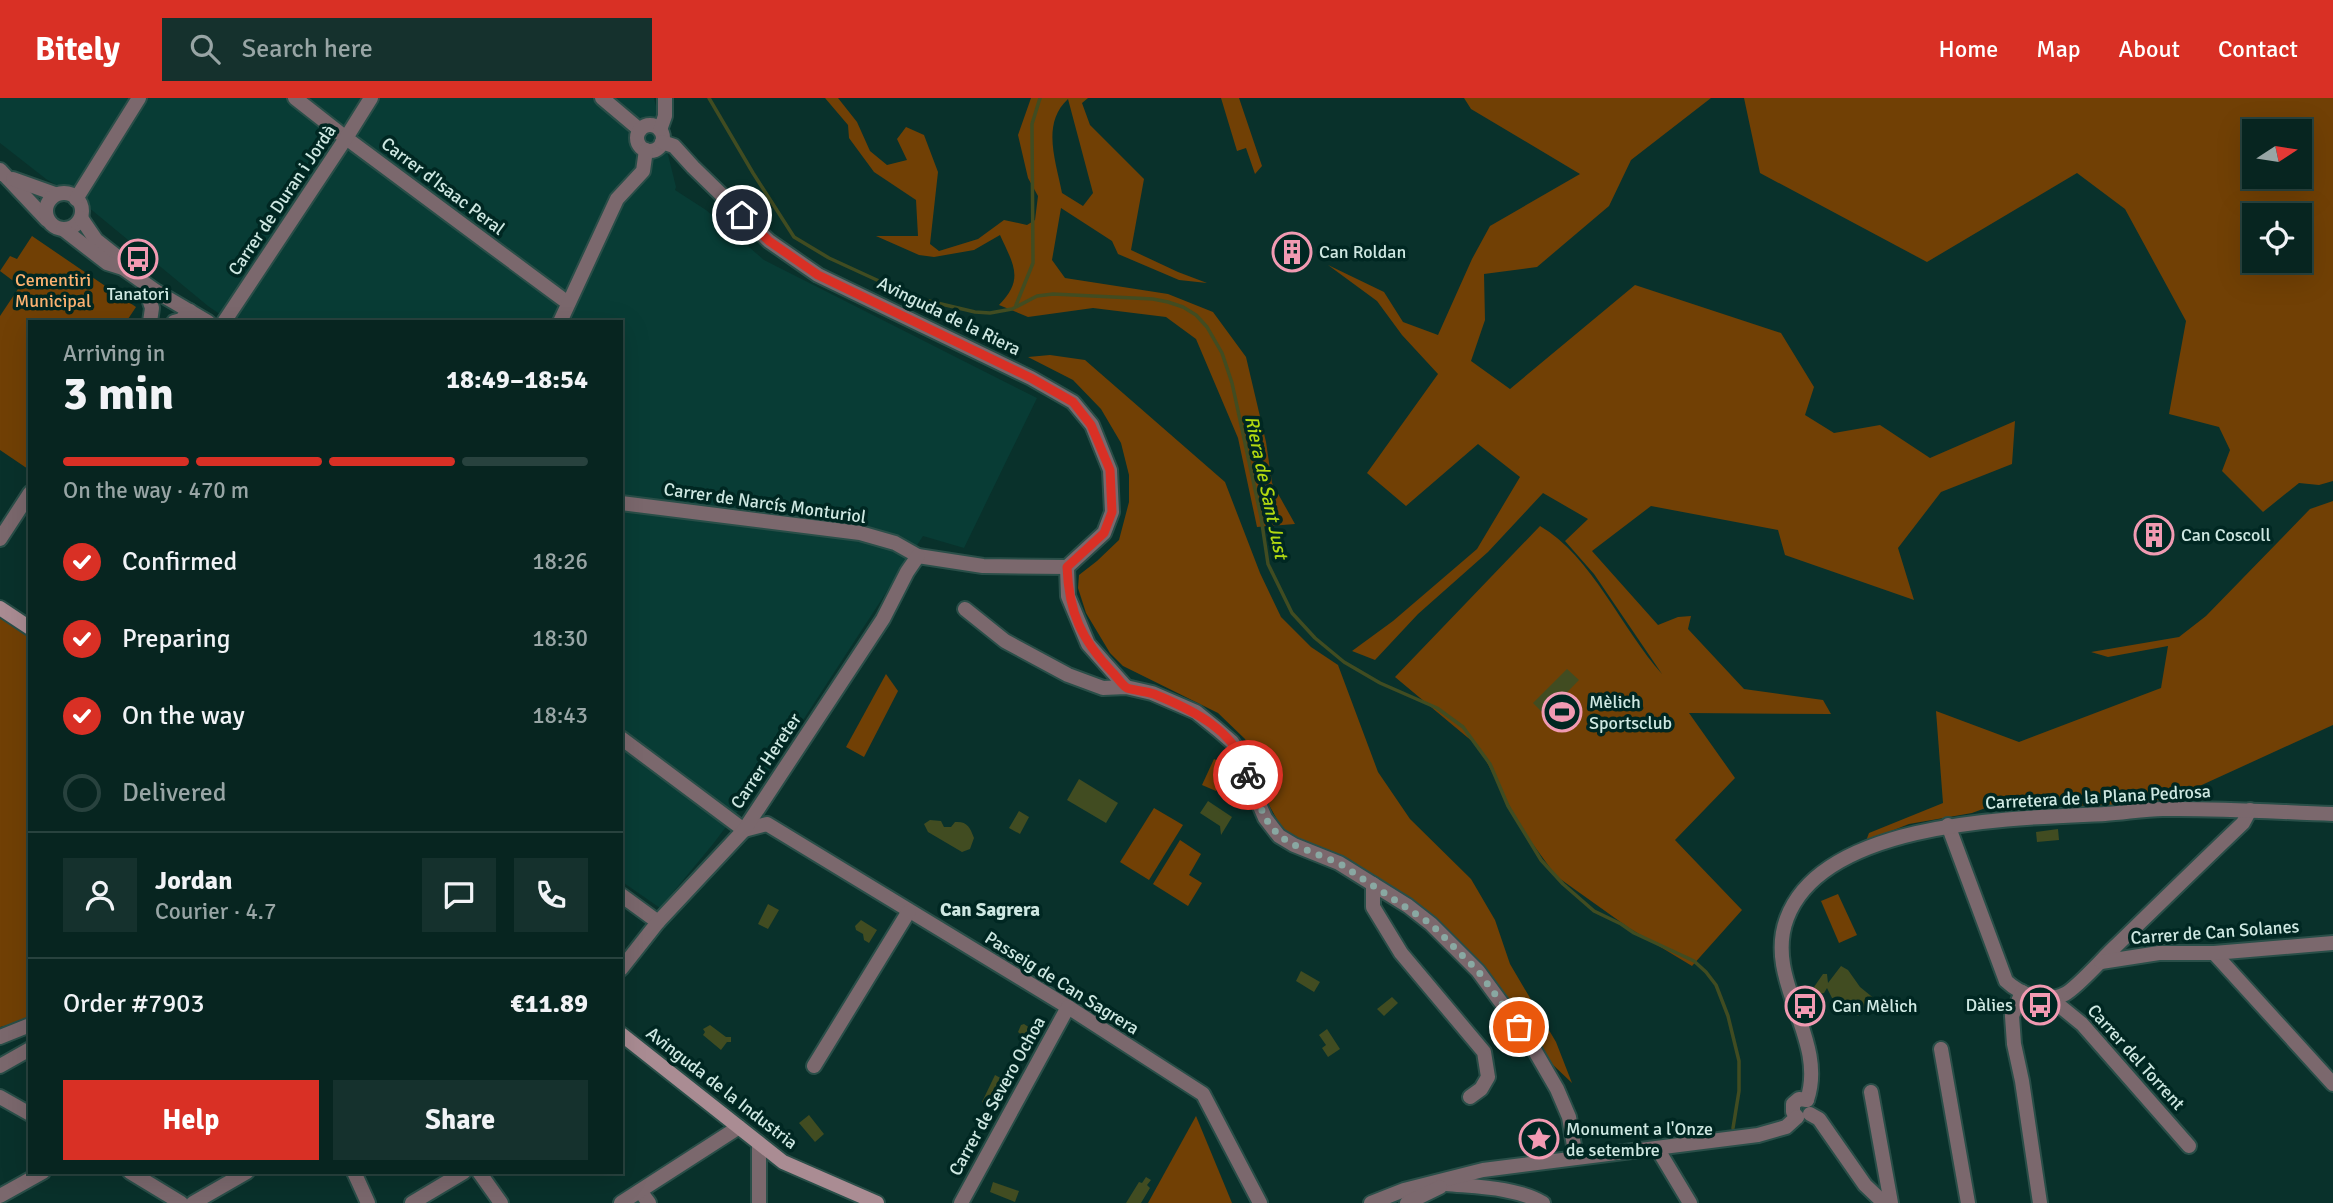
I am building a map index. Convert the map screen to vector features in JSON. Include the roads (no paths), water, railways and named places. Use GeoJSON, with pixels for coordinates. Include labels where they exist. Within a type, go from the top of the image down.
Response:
{"type":"FeatureCollection","features":[{"type":"Feature","properties":{"kind":"street"},"geometry":{"type":"LineString","coordinates":[[76,199],[139,98]]}},
{"type":"Feature","properties":{"kind":"street","name":"Carrer d'Isaac Peral"},"geometry":{"type":"LineString","coordinates":[[295,98],[568,303]]}},
{"type":"Feature","properties":{"kind":"street","name":"Carrer de Duran i Jordà"},"geometry":{"type":"LineString","coordinates":[[225,320],[371,98]]}},
{"type":"Feature","properties":{"kind":"street"},"geometry":{"type":"LineString","coordinates":[[602,98],[640,130]]}},
{"type":"Feature","properties":{"kind":"street"},"geometry":{"type":"LineString","coordinates":[[646,150],[657,149],[665,116],[665,98]]}},
{"type":"Feature","properties":{"kind":"street"},"geometry":{"type":"LineString","coordinates":[[640,130],[652,125],[661,136]]}},
{"type":"Feature","properties":{"kind":"street"},"geometry":{"type":"LineString","coordinates":[[640,130],[638,142],[646,150]]}},
{"type":"Feature","properties":{"kind":"street","name":"Avinguda de la Riera"},"geometry":{"type":"LineString","coordinates":[[661,136],[769,241],[818,275],[1031,378],[1073,402],[1091,425],[1110,470],[1112,512],[1104,533],[1067,567]]}},
{"type":"Feature","properties":{"kind":"street"},"geometry":{"type":"LineString","coordinates":[[561,320],[617,199],[643,171],[646,150]]}},
{"type":"Feature","properties":{"kind":"street"},"geometry":{"type":"LineString","coordinates":[[4,173],[55,194],[60,193],[76,199],[82,206],[81,218],[74,226],[63,229]]}},
{"type":"Feature","properties":{"kind":"street"},"geometry":{"type":"LineString","coordinates":[[4,173],[49,222],[63,229],[107,263],[123,268],[204,320]]}},
{"type":"Feature","properties":{"kind":"street"},"geometry":{"type":"LineString","coordinates":[[49,222],[46,216],[47,204],[55,194]]}},
{"type":"Feature","properties":{"kind":"street"},"geometry":{"type":"LineString","coordinates":[[81,218],[96,240],[115,255],[123,268]]}},
{"type":"Feature","properties":{"kind":"street"},"geometry":{"type":"LineString","coordinates":[[150,320],[150,302],[157,292]]}},
{"type":"Feature","properties":{"kind":"street"},"geometry":{"type":"LineString","coordinates":[[181,320],[190,312]]}},
{"type":"Feature","properties":{"kind":"street"},"geometry":{"type":"LineString","coordinates":[[0,539],[28,494]]}},
{"type":"Feature","properties":{"kind":"street","name":"Carrer de Narcís Monturiol"},"geometry":{"type":"LineString","coordinates":[[623,503],[860,533],[895,543],[918,556],[983,566],[1067,567]]}},
{"type":"Feature","properties":{"kind":"street","name":"Carrer Hereter"},"geometry":{"type":"LineString","coordinates":[[623,966],[658,922],[744,830],[883,619],[918,556]]}},
{"type":"Feature","properties":{"kind":"street"},"geometry":{"type":"LineString","coordinates":[[1067,567],[1068,596],[1088,644],[1126,687]]}},
{"type":"Feature","properties":{"kind":"street"},"geometry":{"type":"LineString","coordinates":[[0,608],[28,627]]}},
{"type":"Feature","properties":{"kind":"street"},"geometry":{"type":"LineString","coordinates":[[965,609],[1005,642],[1068,675],[1103,688],[1126,687],[1152,694],[1196,712],[1232,742],[1245,762],[1256,797],[1271,827],[1279,836],[1339,863],[1373,884],[1431,924],[1478,971],[1510,1014],[1557,1089],[1569,1117],[1576,1157]]}},
{"type":"Feature","properties":{"kind":"street"},"geometry":{"type":"LineString","coordinates":[[623,739],[744,830]]}},
{"type":"Feature","properties":{"kind":"street","name":"Carretera de la Plana Pedrosa"},"geometry":{"type":"LineString","coordinates":[[1805,1110],[1811,1089],[1811,1059],[1783,963],[1786,919],[1802,892],[1826,869],[1857,852],[1948,825],[2160,809],[2333,814]]}},
{"type":"Feature","properties":{"kind":"street"},"geometry":{"type":"LineString","coordinates":[[1948,825],[2006,981],[2031,996],[2050,998],[2066,994],[2242,823],[2250,810]]}},
{"type":"Feature","properties":{"kind":"street","name":"Passeig de Can Sagrera"},"geometry":{"type":"LineString","coordinates":[[744,830],[767,824],[1068,1007],[1203,1094],[1259,1203]]}},
{"type":"Feature","properties":{"kind":"street"},"geometry":{"type":"LineString","coordinates":[[1373,884],[1373,907],[1401,953],[1484,1052],[1488,1077],[1481,1088],[1470,1097]]}},
{"type":"Feature","properties":{"kind":"street"},"geometry":{"type":"LineString","coordinates":[[623,896],[658,922]]}},
{"type":"Feature","properties":{"kind":"street"},"geometry":{"type":"LineString","coordinates":[[814,1066],[909,911]]}},
{"type":"Feature","properties":{"kind":"street","name":"Carrer de Can Solanes"},"geometry":{"type":"LineString","coordinates":[[2100,962],[2159,953],[2214,953],[2333,943]]}},
{"type":"Feature","properties":{"kind":"street"},"geometry":{"type":"LineString","coordinates":[[2214,953],[2333,1084]]}},
{"type":"Feature","properties":{"kind":"street"},"geometry":{"type":"LineString","coordinates":[[2022,992],[2012,1016],[2014,1044],[2040,1203]]}},
{"type":"Feature","properties":{"kind":"street","name":"Carrer del Torrent"},"geometry":{"type":"LineString","coordinates":[[2050,998],[2082,1024],[2189,1146]]}},
{"type":"Feature","properties":{"kind":"street","name":"Carrer de Severo Ochoa"},"geometry":{"type":"LineString","coordinates":[[961,1203],[1068,1007]]}},
{"type":"Feature","properties":{"kind":"street"},"geometry":{"type":"LineString","coordinates":[[0,1037],[28,1026]]}},
{"type":"Feature","properties":{"kind":"street","name":"Avinguda de la Industria"},"geometry":{"type":"LineString","coordinates":[[623,1036],[783,1162],[877,1203]]}},
{"type":"Feature","properties":{"kind":"street"},"geometry":{"type":"LineString","coordinates":[[1941,1049],[1968,1203]]}},
{"type":"Feature","properties":{"kind":"street"},"geometry":{"type":"LineString","coordinates":[[0,1066],[28,1050]]}},
{"type":"Feature","properties":{"kind":"street"},"geometry":{"type":"LineString","coordinates":[[1871,1092],[1891,1203]]}},
{"type":"Feature","properties":{"kind":"street"},"geometry":{"type":"LineString","coordinates":[[0,1097],[28,1113]]}},
{"type":"Feature","properties":{"kind":"street"},"geometry":{"type":"LineString","coordinates":[[1370,1203],[1404,1189],[1483,1170],[1758,1135],[1786,1127],[1805,1110],[1819,1119],[1865,1185],[1884,1203]]}},
{"type":"Feature","properties":{"kind":"street"},"geometry":{"type":"LineString","coordinates":[[621,1203],[645,1197],[739,1127]]}},
{"type":"Feature","properties":{"kind":"street"},"geometry":{"type":"LineString","coordinates":[[759,1143],[759,1203]]}},
{"type":"Feature","properties":{"kind":"street"},"geometry":{"type":"LineString","coordinates":[[1657,1148],[1690,1203]]}},
{"type":"Feature","properties":{"kind":"street"},"geometry":{"type":"LineString","coordinates":[[0,1196],[39,1174]]}},
{"type":"Feature","properties":{"kind":"street"},"geometry":{"type":"LineString","coordinates":[[133,1174],[181,1203]]}},
{"type":"Feature","properties":{"kind":"street"},"geometry":{"type":"LineString","coordinates":[[193,1203],[244,1174]]}},
{"type":"Feature","properties":{"kind":"street"},"geometry":{"type":"LineString","coordinates":[[355,1174],[368,1203]]}},
{"type":"Feature","properties":{"kind":"street"},"geometry":{"type":"LineString","coordinates":[[412,1203],[461,1174]]}},
{"type":"Feature","properties":{"kind":"street"},"geometry":{"type":"LineString","coordinates":[[480,1174],[501,1203]]}},
{"type":"Feature","properties":{"kind":"street"},"geometry":{"type":"LineString","coordinates":[[1407,1203],[1463,1175]]}},
{"type":"Feature","properties":{"kind":"street"},"geometry":{"type":"LineString","coordinates":[[1446,1184],[1490,1187],[1543,1203]]}},
{"type":"Feature","properties":{"kind":"waterway","name":"Riera de Sant Just"},"geometry":{"type":"LineString","coordinates":[[709,98],[794,237],[829,258],[916,298],[990,313],[1012,309],[1037,296],[1053,294],[1153,299],[1183,307],[1196,315],[1207,327],[1222,353],[1232,383],[1261,517],[1268,564],[1292,613],[1315,638],[1344,662],[1380,683],[1437,708],[1463,727],[1490,764],[1508,806],[1541,860],[1594,911],[1694,961],[1706,972],[1716,985],[1728,1016],[1739,1061],[1739,1091],[1733,1128]]}},
{"type":"Feature","properties":{"kind":"waterway"},"geometry":{"type":"LineString","coordinates":[[1016,305],[1033,263],[1032,124],[1040,98]]}},
{"type":"Feature","properties":{"kind":"place","name":"Can Roldan"},"geometry":{"type":"Point","coordinates":[1292,252]}},
{"type":"Feature","properties":{"kind":"place","name":"Tanatori"},"geometry":{"type":"Point","coordinates":[138,259]}},
{"type":"Feature","properties":{"kind":"place","name":"Can Coscoll"},"geometry":{"type":"Point","coordinates":[2154,535]}},
{"type":"Feature","properties":{"kind":"place","name":"Mèlich Sportsclub"},"geometry":{"type":"Point","coordinates":[1562,712]}},
{"type":"Feature","properties":{"kind":"place","name":"Dàlies"},"geometry":{"type":"Point","coordinates":[2040,1005]}},
{"type":"Feature","properties":{"kind":"place","name":"Can Mèlich"},"geometry":{"type":"Point","coordinates":[1805,1006]}},
{"type":"Feature","properties":{"kind":"place","name":"Monument a l'Onze de setembre"},"geometry":{"type":"Point","coordinates":[1539,1139]}},
{"type":"Feature","properties":{"kind":"district","name":"Can Sagrera"},"geometry":{"type":"Point","coordinates":[990,909]}},
{"type":"Feature","properties":{"kind":"park label","name":"Cementiri Municipal"},"geometry":{"type":"Point","coordinates":[53,290]}}]}
